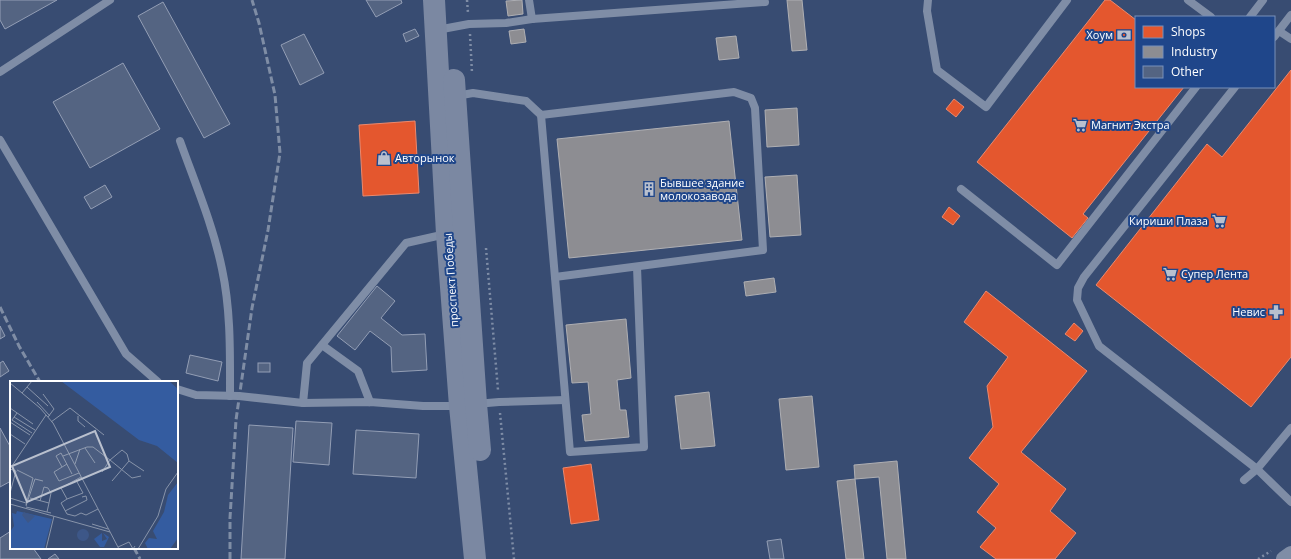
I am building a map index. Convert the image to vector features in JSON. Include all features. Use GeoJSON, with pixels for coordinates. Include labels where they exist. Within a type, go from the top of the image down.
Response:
{"type":"FeatureCollection","features":[{"type":"Feature","properties":{"kind":"main road","name":"проспект Победы"},"geometry":{"type":"LineString","coordinates":[[434,0],[453,27]]}},
{"type":"Feature","properties":{"kind":"main road","name":"проспект Победы"},"geometry":{"type":"LineString","coordinates":[[450,0],[453,27],[475,559]]}},
{"type":"Feature","properties":{"kind":"main road","name":"проспект Победы"},"geometry":{"type":"LineString","coordinates":[[456,96],[447,234],[468,405],[490,559]]}},
{"type":"Feature","properties":{"kind":"street"},"geometry":{"type":"LineString","coordinates":[[1284,559],[1291,554]]}},
{"type":"Feature","properties":{"kind":"lane"},"geometry":{"type":"LineString","coordinates":[[0,72],[110,0]]}},
{"type":"Feature","properties":{"kind":"lane"},"geometry":{"type":"LineString","coordinates":[[530,0],[532,19]]}},
{"type":"Feature","properties":{"kind":"lane"},"geometry":{"type":"LineString","coordinates":[[453,27],[506,23],[532,19],[765,2],[764,0]]}},
{"type":"Feature","properties":{"kind":"lane"},"geometry":{"type":"LineString","coordinates":[[928,0],[927,11],[937,70],[986,107],[1067,0]]}},
{"type":"Feature","properties":{"kind":"lane"},"geometry":{"type":"LineString","coordinates":[[1188,0],[1210,16]]}},
{"type":"Feature","properties":{"kind":"lane"},"geometry":{"type":"LineString","coordinates":[[1251,16],[1264,0]]}},
{"type":"Feature","properties":{"kind":"lane"},"geometry":{"type":"LineString","coordinates":[[1275,37],[1291,15]]}},
{"type":"Feature","properties":{"kind":"lane"},"geometry":{"type":"LineString","coordinates":[[1280,31],[1291,40]]}},
{"type":"Feature","properties":{"kind":"lane"},"geometry":{"type":"LineString","coordinates":[[961,189],[1057,265],[1195,88]]}},
{"type":"Feature","properties":{"kind":"lane"},"geometry":{"type":"LineString","coordinates":[[1234,88],[1084,277],[1078,288],[1077,300],[1099,346],[1257,469],[1291,502]]}},
{"type":"Feature","properties":{"kind":"lane"},"geometry":{"type":"LineString","coordinates":[[541,115],[734,92],[750,98],[755,108],[763,250],[555,277]]}},
{"type":"Feature","properties":{"kind":"lane"},"geometry":{"type":"LineString","coordinates":[[456,96],[526,101],[541,115],[570,452],[644,447],[637,267]]}},
{"type":"Feature","properties":{"kind":"lane"},"geometry":{"type":"LineString","coordinates":[[0,140],[126,354],[157,381]]}},
{"type":"Feature","properties":{"kind":"lane"},"geometry":{"type":"LineString","coordinates":[[180,141],[209,222],[222,268],[229,314],[230,396]]}},
{"type":"Feature","properties":{"kind":"lane"},"geometry":{"type":"LineString","coordinates":[[303,403],[307,363],[406,243],[447,234]]}},
{"type":"Feature","properties":{"kind":"lane"},"geometry":{"type":"LineString","coordinates":[[322,345],[358,371],[370,402]]}},
{"type":"Feature","properties":{"kind":"lane"},"geometry":{"type":"LineString","coordinates":[[178,389],[196,395],[230,396],[303,403],[370,402],[423,406],[565,400]]}},
{"type":"Feature","properties":{"kind":"lane"},"geometry":{"type":"LineString","coordinates":[[1244,480],[1257,469],[1291,428]]}},
{"type":"Feature","properties":{"kind":"path"},"geometry":{"type":"LineString","coordinates":[[456,96],[453,27],[467,0]]}},
{"type":"Feature","properties":{"kind":"path"},"geometry":{"type":"LineString","coordinates":[[486,244],[514,559]]}},
{"type":"Feature","properties":{"kind":"building: Shops","name":"Магнит Экстра"},"geometry":{"type":"Polygon","coordinates":[[[1105,0],[1110,0],[1135,19],[1135,88],[1183,88],[1083,214],[1088,218],[1072,238],[977,162],[1105,0]]]}},
{"type":"Feature","properties":{"kind":"building: Shops","name":"Кириши Плаза"},"geometry":{"type":"Polygon","coordinates":[[[1291,70],[1291,357],[1251,407],[1096,285],[1207,144],[1222,157],[1291,70]]]}},
{"type":"Feature","properties":{"kind":"building: Shops"},"geometry":{"type":"Polygon","coordinates":[[[954,99],[964,107],[956,117],[946,109],[954,99]]]}},
{"type":"Feature","properties":{"kind":"building: Shops"},"geometry":{"type":"Polygon","coordinates":[[[415,121],[419,193],[363,196],[359,125],[415,121]]]}},
{"type":"Feature","properties":{"kind":"building: Shops"},"geometry":{"type":"Polygon","coordinates":[[[949,207],[960,216],[953,225],[942,217],[949,207]]]}},
{"type":"Feature","properties":{"kind":"building: Shops"},"geometry":{"type":"Polygon","coordinates":[[[986,291],[1087,371],[1021,452],[1066,489],[1050,511],[1076,533],[1055,559],[996,559],[980,547],[996,528],[977,512],[999,484],[969,458],[993,427],[987,386],[1008,357],[964,322],[986,291]]]}},
{"type":"Feature","properties":{"kind":"building: Shops"},"geometry":{"type":"Polygon","coordinates":[[[1074,323],[1083,331],[1075,341],[1065,334],[1074,323]]]}},
{"type":"Feature","properties":{"kind":"building: Shops"},"geometry":{"type":"Polygon","coordinates":[[[591,464],[599,520],[571,524],[563,468],[591,464]]]}},
{"type":"Feature","properties":{"kind":"building: Industry"},"geometry":{"type":"Polygon","coordinates":[[[522,0],[523,14],[508,16],[506,1],[522,0]]]}},
{"type":"Feature","properties":{"kind":"building: Industry"},"geometry":{"type":"Polygon","coordinates":[[[787,0],[802,0],[807,50],[792,51],[787,0]]]}},
{"type":"Feature","properties":{"kind":"building: Industry"},"geometry":{"type":"Polygon","coordinates":[[[524,29],[526,42],[511,44],[509,31],[524,29]]]}},
{"type":"Feature","properties":{"kind":"building: Industry"},"geometry":{"type":"Polygon","coordinates":[[[736,36],[739,58],[719,60],[716,38],[736,36]]]}},
{"type":"Feature","properties":{"kind":"building: Industry"},"geometry":{"type":"Polygon","coordinates":[[[797,108],[799,145],[767,147],[765,110],[797,108]]]}},
{"type":"Feature","properties":{"kind":"building: Industry","name":"Бывшее здание молокозавода"},"geometry":{"type":"Polygon","coordinates":[[[729,121],[742,240],[569,258],[557,139],[729,121]]]}},
{"type":"Feature","properties":{"kind":"building: Industry"},"geometry":{"type":"Polygon","coordinates":[[[797,175],[801,235],[770,237],[765,177],[797,175]]]}},
{"type":"Feature","properties":{"kind":"building: Industry"},"geometry":{"type":"Polygon","coordinates":[[[774,278],[776,292],[746,296],[744,282],[774,278]]]}},
{"type":"Feature","properties":{"kind":"building: Industry"},"geometry":{"type":"Polygon","coordinates":[[[626,319],[631,378],[617,380],[620,410],[626,410],[629,437],[585,441],[582,415],[591,414],[588,382],[572,383],[566,325],[626,319]]]}},
{"type":"Feature","properties":{"kind":"building: Industry"},"geometry":{"type":"Polygon","coordinates":[[[709,392],[715,446],[681,449],[675,396],[709,392]]]}},
{"type":"Feature","properties":{"kind":"building: Industry"},"geometry":{"type":"Polygon","coordinates":[[[812,396],[819,467],[786,470],[779,399],[812,396]]]}},
{"type":"Feature","properties":{"kind":"building: Industry"},"geometry":{"type":"Polygon","coordinates":[[[897,461],[906,559],[887,559],[879,477],[855,479],[854,465],[897,461]]]}},
{"type":"Feature","properties":{"kind":"building: Industry"},"geometry":{"type":"Polygon","coordinates":[[[855,479],[864,559],[846,559],[837,481],[855,479]]]}},
{"type":"Feature","properties":{"kind":"building: Other"},"geometry":{"type":"Polygon","coordinates":[[[0,0],[57,0],[5,29],[0,20],[0,0]]]}},
{"type":"Feature","properties":{"kind":"building: Other"},"geometry":{"type":"Polygon","coordinates":[[[366,0],[401,0],[402,3],[376,17],[366,0]]]}},
{"type":"Feature","properties":{"kind":"building: Other"},"geometry":{"type":"Polygon","coordinates":[[[163,2],[230,124],[204,138],[138,16],[163,2]]]}},
{"type":"Feature","properties":{"kind":"building: Other"},"geometry":{"type":"Polygon","coordinates":[[[415,29],[419,36],[406,42],[403,34],[415,29]]]}},
{"type":"Feature","properties":{"kind":"building: Other"},"geometry":{"type":"Polygon","coordinates":[[[304,34],[324,73],[300,85],[281,45],[304,34]]]}},
{"type":"Feature","properties":{"kind":"building: Other"},"geometry":{"type":"Polygon","coordinates":[[[123,63],[160,129],[90,168],[53,102],[123,63]]]}},
{"type":"Feature","properties":{"kind":"building: Other"},"geometry":{"type":"Polygon","coordinates":[[[105,185],[112,197],[91,209],[84,197],[105,185]]]}},
{"type":"Feature","properties":{"kind":"building: Other"},"geometry":{"type":"Polygon","coordinates":[[[377,286],[395,301],[381,318],[402,335],[425,334],[427,370],[392,372],[391,347],[370,331],[355,350],[337,336],[377,286]]]}},
{"type":"Feature","properties":{"kind":"building: Other"},"geometry":{"type":"Polygon","coordinates":[[[0,326],[5,336],[0,339],[0,326]]]}},
{"type":"Feature","properties":{"kind":"building: Other"},"geometry":{"type":"Polygon","coordinates":[[[190,355],[222,362],[218,381],[186,373],[190,355]]]}},
{"type":"Feature","properties":{"kind":"building: Other"},"geometry":{"type":"Polygon","coordinates":[[[3,361],[9,371],[0,377],[0,363],[3,361]]]}},
{"type":"Feature","properties":{"kind":"building: Other"},"geometry":{"type":"Polygon","coordinates":[[[258,363],[270,363],[270,372],[258,372],[258,363]]]}},
{"type":"Feature","properties":{"kind":"building: Other"},"geometry":{"type":"Polygon","coordinates":[[[296,421],[332,423],[329,465],[293,462],[296,421]]]}},
{"type":"Feature","properties":{"kind":"building: Other"},"geometry":{"type":"Polygon","coordinates":[[[249,425],[293,428],[285,559],[241,559],[249,425]]]}},
{"type":"Feature","properties":{"kind":"building: Other"},"geometry":{"type":"Polygon","coordinates":[[[0,428],[10,446],[10,482],[0,487],[0,428]]]}},
{"type":"Feature","properties":{"kind":"building: Other"},"geometry":{"type":"Polygon","coordinates":[[[356,430],[419,434],[416,478],[353,474],[356,430]]]}},
{"type":"Feature","properties":{"kind":"building: Other"},"geometry":{"type":"Polygon","coordinates":[[[10,532],[10,549],[34,549],[41,559],[0,559],[0,538],[10,532]]]}},
{"type":"Feature","properties":{"kind":"building: Other"},"geometry":{"type":"Polygon","coordinates":[[[781,539],[784,559],[770,559],[767,541],[781,539]]]}},
{"type":"Feature","properties":{"kind":"building: Other"},"geometry":{"type":"Polygon","coordinates":[[[55,554],[59,559],[48,559],[55,554]]]}},
{"type":"Feature","properties":{"kind":"railway"},"geometry":{"type":"LineString","coordinates":[[230,559],[230,518],[236,420],[252,308],[268,230],[280,153],[275,95],[259,23],[252,0]]}},
{"type":"Feature","properties":{"kind":"railway"},"geometry":{"type":"LineString","coordinates":[[0,307],[19,346],[39,381]]}},
{"type":"Feature","properties":{"kind":"railway"},"geometry":{"type":"LineString","coordinates":[[135,549],[140,559]]}},
{"type":"Feature","properties":{"kind":"place","name":"Хоум"},"geometry":{"type":"Point","coordinates":[1124,35]}},
{"type":"Feature","properties":{"kind":"place","name":"Магнит Экстра"},"geometry":{"type":"Point","coordinates":[1080,125]}},
{"type":"Feature","properties":{"kind":"place","name":"Авторынок"},"geometry":{"type":"Point","coordinates":[384,158]}},
{"type":"Feature","properties":{"kind":"place","name":"Бывшее здание молокозавода"},"geometry":{"type":"Point","coordinates":[649,189]}},
{"type":"Feature","properties":{"kind":"place","name":"Кириши Плаза"},"geometry":{"type":"Point","coordinates":[1219,221]}},
{"type":"Feature","properties":{"kind":"place","name":"Супер Лента"},"geometry":{"type":"Point","coordinates":[1170,274]}},
{"type":"Feature","properties":{"kind":"place","name":"Невис"},"geometry":{"type":"Point","coordinates":[1276,312]}}]}
